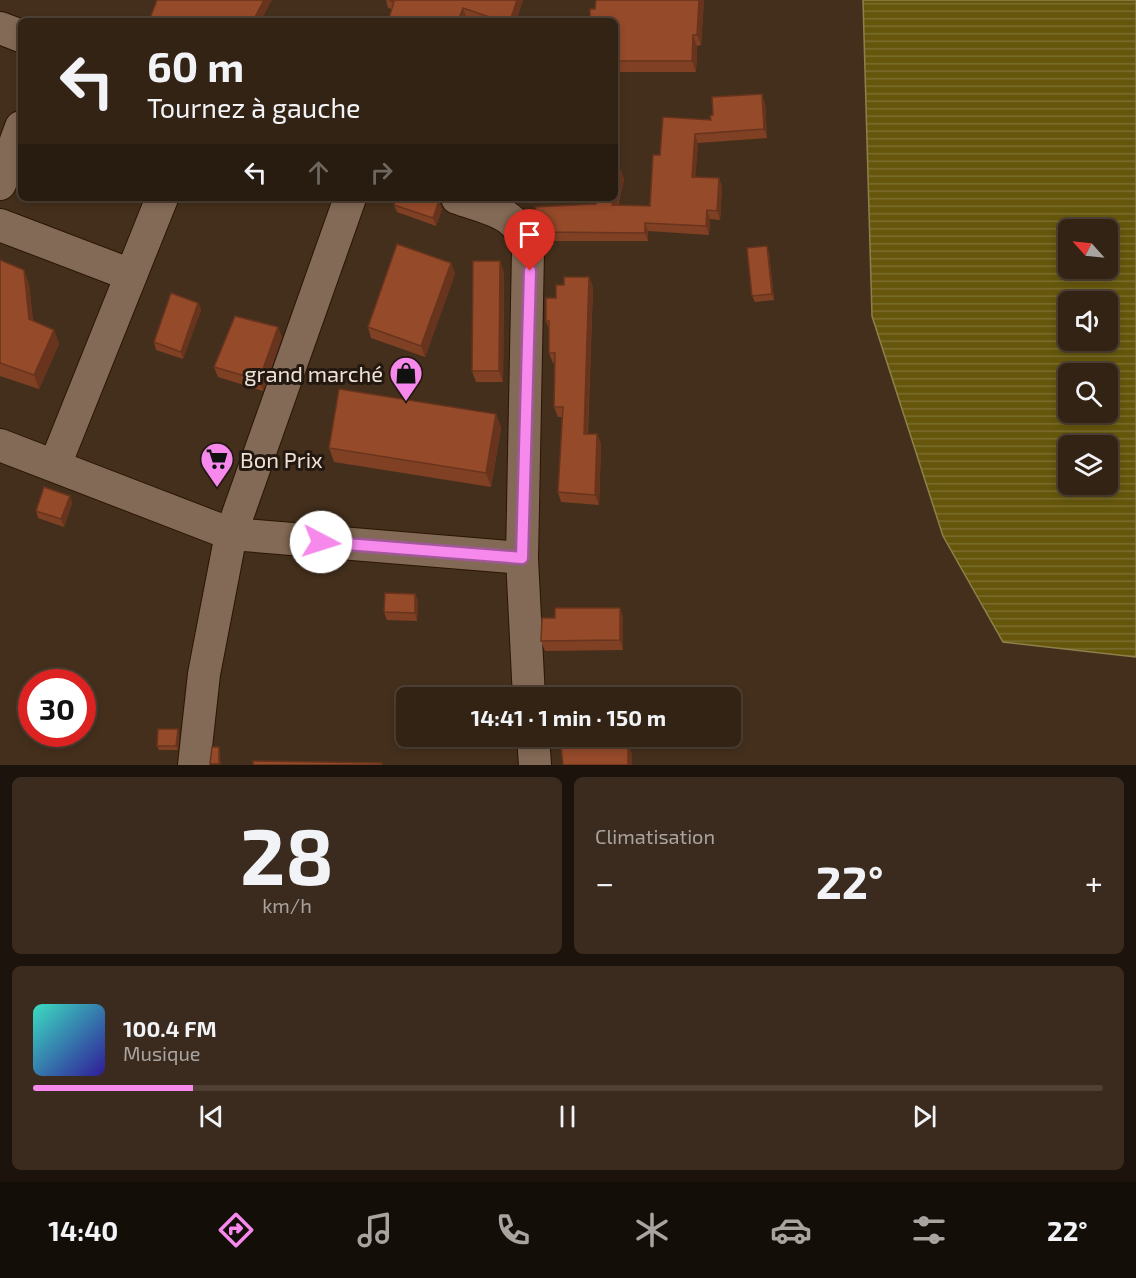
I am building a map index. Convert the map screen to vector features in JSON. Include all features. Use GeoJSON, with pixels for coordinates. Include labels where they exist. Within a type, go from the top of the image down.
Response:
{"type":"FeatureCollection","features":[{"type":"Feature","properties":{"kind":"street"},"geometry":{"type":"LineString","coordinates":[[0,28],[18,35]]}},
{"type":"Feature","properties":{"kind":"street"},"geometry":{"type":"LineString","coordinates":[[0,184],[18,135]]}},
{"type":"Feature","properties":{"kind":"street"},"geometry":{"type":"LineString","coordinates":[[55,465],[161,201]]}},
{"type":"Feature","properties":{"kind":"street"},"geometry":{"type":"LineString","coordinates":[[194,765],[204,674],[231,534],[349,201]]}},
{"type":"Feature","properties":{"kind":"street"},"geometry":{"type":"LineString","coordinates":[[466,201],[503,215],[518,224],[525,237],[528,250],[522,558],[528,687]]}},
{"type":"Feature","properties":{"kind":"street"},"geometry":{"type":"LineString","coordinates":[[0,225],[131,275]]}},
{"type":"Feature","properties":{"kind":"street"},"geometry":{"type":"LineString","coordinates":[[0,444],[231,534],[522,558]]}},
{"type":"Feature","properties":{"kind":"street"},"geometry":{"type":"LineString","coordinates":[[534,747],[535,765]]}},
{"type":"Feature","properties":{"kind":"shaded area"},"geometry":{"type":"Polygon","coordinates":[[[863,0],[1136,0],[1136,657],[1003,642],[943,536],[872,316],[863,0]]]}},
{"type":"Feature","properties":{"kind":"building"},"geometry":{"type":"Polygon","coordinates":[[[157,0],[264,0],[255,18],[150,18],[157,0]]]}},
{"type":"Feature","properties":{"kind":"building"},"geometry":{"type":"Polygon","coordinates":[[[389,0],[517,0],[511,18],[492,18],[463,8],[459,18],[389,18],[394,2],[389,0]]]}},
{"type":"Feature","properties":{"kind":"building"},"geometry":{"type":"Polygon","coordinates":[[[596,0],[699,0],[697,35],[693,35],[692,61],[618,61],[618,18],[590,18],[590,9],[595,9],[596,0]]]}},
{"type":"Feature","properties":{"kind":"building"},"geometry":{"type":"Polygon","coordinates":[[[762,94],[764,129],[695,134],[692,177],[719,178],[717,211],[707,210],[706,226],[645,223],[645,233],[541,232],[535,207],[596,204],[596,201],[613,201],[612,205],[650,206],[653,155],[660,155],[663,117],[711,120],[712,97],[762,94]]]}},
{"type":"Feature","properties":{"kind":"building"},"geometry":{"type":"Polygon","coordinates":[[[395,201],[439,201],[433,218],[394,205],[395,201]]]}},
{"type":"Feature","properties":{"kind":"building"},"geometry":{"type":"Polygon","coordinates":[[[397,244],[451,263],[421,346],[368,327],[397,244]]]}},
{"type":"Feature","properties":{"kind":"building"},"geometry":{"type":"Polygon","coordinates":[[[767,246],[772,294],[752,296],[747,248],[767,246]]]}},
{"type":"Feature","properties":{"kind":"building"},"geometry":{"type":"Polygon","coordinates":[[[0,260],[24,270],[29,319],[54,330],[34,375],[0,363],[0,260]]]}},
{"type":"Feature","properties":{"kind":"building"},"geometry":{"type":"Polygon","coordinates":[[[473,261],[500,261],[499,371],[472,371],[473,261]]]}},
{"type":"Feature","properties":{"kind":"building"},"geometry":{"type":"Polygon","coordinates":[[[564,277],[589,277],[584,434],[597,434],[595,495],[558,492],[563,407],[554,407],[555,353],[549,353],[546,298],[556,298],[556,285],[564,285],[564,277]]]}},
{"type":"Feature","properties":{"kind":"building"},"geometry":{"type":"Polygon","coordinates":[[[171,293],[198,303],[181,352],[154,342],[171,293]]]}},
{"type":"Feature","properties":{"kind":"building"},"geometry":{"type":"Polygon","coordinates":[[[235,316],[278,327],[259,380],[214,367],[235,316]]]}},
{"type":"Feature","properties":{"kind":"building"},"geometry":{"type":"Polygon","coordinates":[[[339,389],[496,414],[486,473],[329,448],[339,389]]]}},
{"type":"Feature","properties":{"kind":"building"},"geometry":{"type":"Polygon","coordinates":[[[44,487],[70,496],[61,519],[36,511],[44,487]]]}},
{"type":"Feature","properties":{"kind":"building"},"geometry":{"type":"Polygon","coordinates":[[[385,593],[415,594],[415,613],[384,612],[385,593]]]}},
{"type":"Feature","properties":{"kind":"building"},"geometry":{"type":"Polygon","coordinates":[[[555,608],[620,608],[620,640],[541,641],[542,618],[555,618],[555,608]]]}},
{"type":"Feature","properties":{"kind":"building"},"geometry":{"type":"Polygon","coordinates":[[[158,729],[178,729],[176,746],[157,746],[158,729]]]}},
{"type":"Feature","properties":{"kind":"building"},"geometry":{"type":"Polygon","coordinates":[[[212,747],[219,747],[219,764],[210,764],[212,747]]]}},
{"type":"Feature","properties":{"kind":"building"},"geometry":{"type":"Polygon","coordinates":[[[561,747],[628,747],[628,765],[563,765],[561,747]]]}},
{"type":"Feature","properties":{"kind":"building"},"geometry":{"type":"Polygon","coordinates":[[[253,761],[382,763],[382,765],[253,765],[253,761]]]}},
{"type":"Feature","properties":{"kind":"place","name":"grand marché"},"geometry":{"type":"Point","coordinates":[406,402]}},
{"type":"Feature","properties":{"kind":"place","name":"Bon Prix"},"geometry":{"type":"Point","coordinates":[217,488]}},
{"type":"Feature","properties":{"kind":"route"},"geometry":{"type":"LineString","coordinates":[[321,542],[522,558],[530,271]]}}]}
